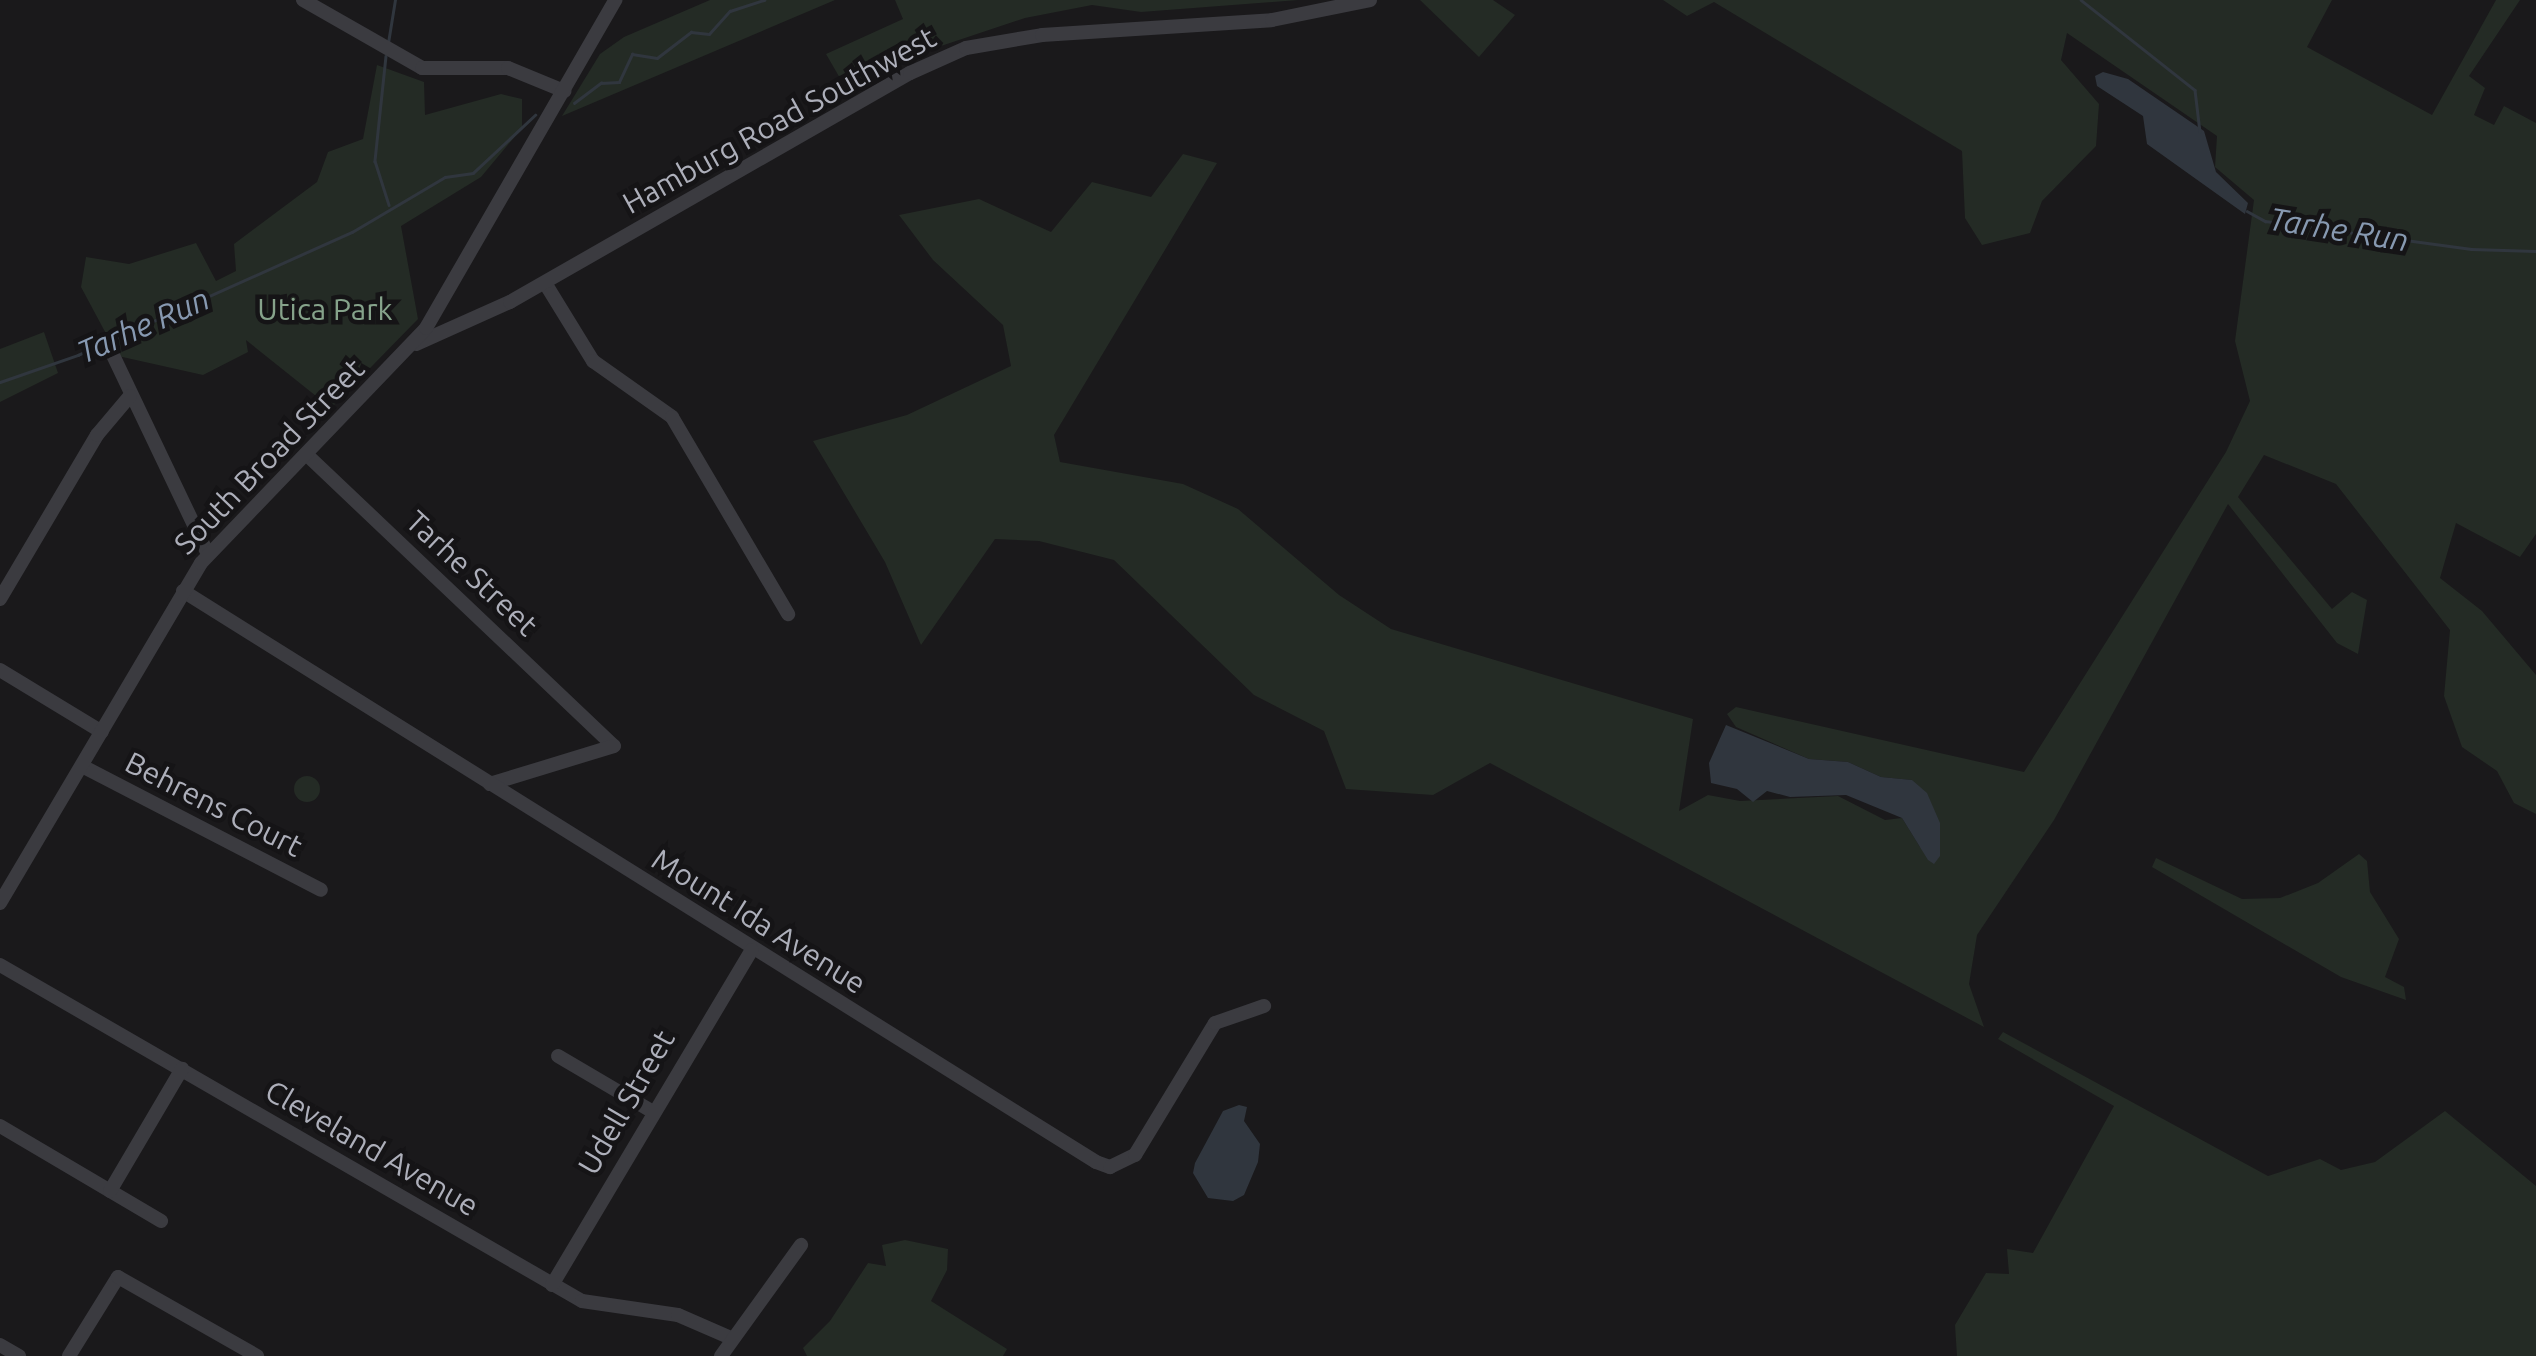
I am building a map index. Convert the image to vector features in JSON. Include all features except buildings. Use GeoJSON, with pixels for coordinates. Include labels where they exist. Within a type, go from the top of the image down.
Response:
{"type":"FeatureCollection","features":[{"type":"Feature","properties":{"kind":"street","name":"South Broad Street"},"geometry":{"type":"LineString","coordinates":[[0,904],[208,554],[416,344],[615,0]]}},
{"type":"Feature","properties":{"kind":"street","name":"Hamburg Road Southwest"},"geometry":{"type":"LineString","coordinates":[[416,344],[544,283],[910,73],[966,48],[1042,35],[1272,20],[1370,0]]}},
{"type":"Feature","properties":{"kind":"street"},"geometry":{"type":"LineString","coordinates":[[308,2],[422,68],[522,70],[564,91]]}},
{"type":"Feature","properties":{"kind":"street"},"geometry":{"type":"LineString","coordinates":[[544,283],[593,361],[672,417],[788,614]]}},
{"type":"Feature","properties":{"kind":"street"},"geometry":{"type":"LineString","coordinates":[[112,351],[208,554]]}},
{"type":"Feature","properties":{"kind":"street"},"geometry":{"type":"LineString","coordinates":[[0,600],[97,435],[130,396]]}},
{"type":"Feature","properties":{"kind":"street","name":"Tarhe Street"},"geometry":{"type":"LineString","coordinates":[[306,454],[602,730],[614,746],[490,784]]}},
{"type":"Feature","properties":{"kind":"street","name":"Mount Ida Avenue"},"geometry":{"type":"LineString","coordinates":[[183,591],[752,950],[1110,1167],[1135,1155],[1215,1023],[1264,1006]]}},
{"type":"Feature","properties":{"kind":"street"},"geometry":{"type":"LineString","coordinates":[[0,670],[102,732]]}},
{"type":"Feature","properties":{"kind":"street","name":"Behrens Court"},"geometry":{"type":"LineString","coordinates":[[82,766],[322,890]]}},
{"type":"Feature","properties":{"kind":"street","name":"Udell Street"},"geometry":{"type":"LineString","coordinates":[[552,1285],[752,950]]}},
{"type":"Feature","properties":{"kind":"street","name":"Cleveland Avenue"},"geometry":{"type":"LineString","coordinates":[[0,965],[552,1285],[597,1306],[694,1319],[730,1338]]}},
{"type":"Feature","properties":{"kind":"street"},"geometry":{"type":"LineString","coordinates":[[558,1056],[653,1112]]}},
{"type":"Feature","properties":{"kind":"street"},"geometry":{"type":"LineString","coordinates":[[110,1191],[182,1069]]}},
{"type":"Feature","properties":{"kind":"street"},"geometry":{"type":"LineString","coordinates":[[0,1126],[161,1221]]}},
{"type":"Feature","properties":{"kind":"street"},"geometry":{"type":"LineString","coordinates":[[721,1356],[730,1338],[801,1245]]}},
{"type":"Feature","properties":{"kind":"street"},"geometry":{"type":"LineString","coordinates":[[70,1356],[118,1276],[257,1356]]}},
{"type":"Feature","properties":{"kind":"street"},"geometry":{"type":"LineString","coordinates":[[0,1345],[19,1356]]}},
{"type":"Feature","properties":{"kind":"green space"},"geometry":{"type":"Polygon","coordinates":[[[710,0],[835,0],[562,116],[600,54],[624,37],[710,0]]]}},
{"type":"Feature","properties":{"kind":"green space"},"geometry":{"type":"Polygon","coordinates":[[[895,0],[1298,0],[1141,12],[1092,5],[1025,18],[920,53],[848,92],[826,54],[903,19],[895,0]]]}},
{"type":"Feature","properties":{"kind":"green space"},"geometry":{"type":"Polygon","coordinates":[[[1420,0],[1493,0],[1515,15],[1479,57],[1420,0]]]}},
{"type":"Feature","properties":{"kind":"green space"},"geometry":{"type":"Polygon","coordinates":[[[1663,0],[2332,0],[2307,47],[2432,115],[2496,0],[2520,0],[2469,76],[2485,88],[2474,115],[2494,125],[2504,106],[2536,123],[2536,534],[2520,557],[2456,523],[2440,578],[2482,611],[2536,675],[2536,814],[2514,803],[2497,771],[2462,747],[2444,696],[2450,630],[2336,484],[2264,455],[2238,497],[2332,609],[2352,592],[2367,600],[2358,654],[2337,643],[2228,504],[2054,820],[1977,935],[1969,984],[1984,1027],[1490,763],[1433,795],[1346,789],[1324,731],[1254,695],[1114,560],[1039,541],[995,539],[921,645],[885,562],[813,441],[907,415],[1011,366],[1003,325],[933,260],[899,215],[979,199],[1051,232],[1092,182],[1151,197],[1183,154],[1217,163],[1054,435],[1060,462],[1183,484],[1238,509],[1339,595],[1391,629],[1693,719],[1679,811],[1708,795],[1740,801],[1838,796],[1885,820],[1902,818],[1920,847],[1912,780],[1881,777],[1848,762],[1809,759],[1736,727],[1727,714],[1736,707],[2024,772],[2226,452],[2250,401],[2235,341],[2254,200],[2215,167],[2217,136],[2067,33],[2061,60],[2099,104],[2096,146],[2042,201],[2030,233],[1982,245],[1965,218],[1962,151],[1714,2],[1687,16],[1663,0]]]}},
{"type":"Feature","properties":{"kind":"green space","name":"Utica Park"},"geometry":{"type":"Polygon","coordinates":[[[377,65],[424,82],[425,115],[501,94],[522,99],[522,128],[481,177],[401,226],[418,319],[331,408],[246,340],[248,352],[203,375],[118,356],[81,287],[86,257],[129,264],[196,243],[216,281],[236,271],[234,244],[317,182],[328,152],[363,139],[377,65]]]}},
{"type":"Feature","properties":{"kind":"green space"},"geometry":{"type":"Polygon","coordinates":[[[44,332],[58,373],[0,402],[0,349],[44,332]]]}},
{"type":"Feature","properties":{"kind":"green space"},"geometry":{"type":"Polygon","coordinates":[[[307,776],[316,780],[320,789],[316,798],[307,802],[298,798],[294,789],[298,780],[307,776]]]}},
{"type":"Feature","properties":{"kind":"green space"},"geometry":{"type":"Polygon","coordinates":[[[2359,854],[2367,861],[2370,892],[2399,939],[2385,977],[2404,987],[2406,1000],[2341,977],[2152,867],[2156,858],[2242,899],[2280,898],[2318,883],[2359,854]]]}},
{"type":"Feature","properties":{"kind":"green space"},"geometry":{"type":"Polygon","coordinates":[[[2003,1032],[2268,1176],[2320,1159],[2341,1170],[2375,1162],[2445,1111],[2536,1186],[2536,1356],[1957,1356],[1955,1325],[1986,1273],[2009,1274],[2007,1249],[2033,1253],[2114,1106],[1998,1039],[2003,1032]]]}},
{"type":"Feature","properties":{"kind":"green space"},"geometry":{"type":"Polygon","coordinates":[[[905,1240],[948,1249],[947,1270],[931,1301],[1007,1349],[1003,1356],[807,1356],[803,1348],[830,1321],[868,1263],[886,1266],[882,1245],[905,1240]]]}},
{"type":"Feature","properties":{"kind":"shaded area"},"geometry":{"type":"Polygon","coordinates":[[[2103,72],[2128,79],[2204,131],[2216,172],[2248,203],[2245,214],[2147,144],[2143,116],[2097,86],[2095,76],[2103,72]]]}},
{"type":"Feature","properties":{"kind":"shaded area"},"geometry":{"type":"Polygon","coordinates":[[[1726,725],[1809,759],[1848,762],[1881,777],[1912,780],[1927,793],[1940,823],[1940,856],[1934,864],[1928,860],[1902,818],[1846,795],[1790,797],[1767,791],[1753,802],[1737,789],[1711,783],[1709,763],[1726,725]]]}},
{"type":"Feature","properties":{"kind":"shaded area"},"geometry":{"type":"Polygon","coordinates":[[[1239,1105],[1247,1107],[1244,1121],[1260,1144],[1258,1162],[1244,1195],[1233,1201],[1208,1198],[1193,1173],[1195,1163],[1223,1111],[1239,1105]]]}},
{"type":"Feature","properties":{"kind":"waterway","name":"Tarhe Run"},"geometry":{"type":"LineString","coordinates":[[388,43],[395,0]]}},
{"type":"Feature","properties":{"kind":"waterway","name":"Tarhe Run"},"geometry":{"type":"LineString","coordinates":[[574,103],[601,83],[619,82],[632,54],[657,58],[691,32],[709,34],[730,11],[764,0]]}},
{"type":"Feature","properties":{"kind":"waterway","name":"Tarhe Run"},"geometry":{"type":"LineString","coordinates":[[2081,0],[2195,90],[2200,132]]}},
{"type":"Feature","properties":{"kind":"waterway","name":"Tarhe Run"},"geometry":{"type":"LineString","coordinates":[[386,56],[375,161],[389,205]]}},
{"type":"Feature","properties":{"kind":"waterway","name":"Tarhe Run"},"geometry":{"type":"LineString","coordinates":[[0,382],[78,355],[352,232],[445,177],[473,173],[535,115]]}},
{"type":"Feature","properties":{"kind":"waterway","name":"Tarhe Run"},"geometry":{"type":"LineString","coordinates":[[2247,211],[2265,221],[2471,249],[2536,251]]}}]}
